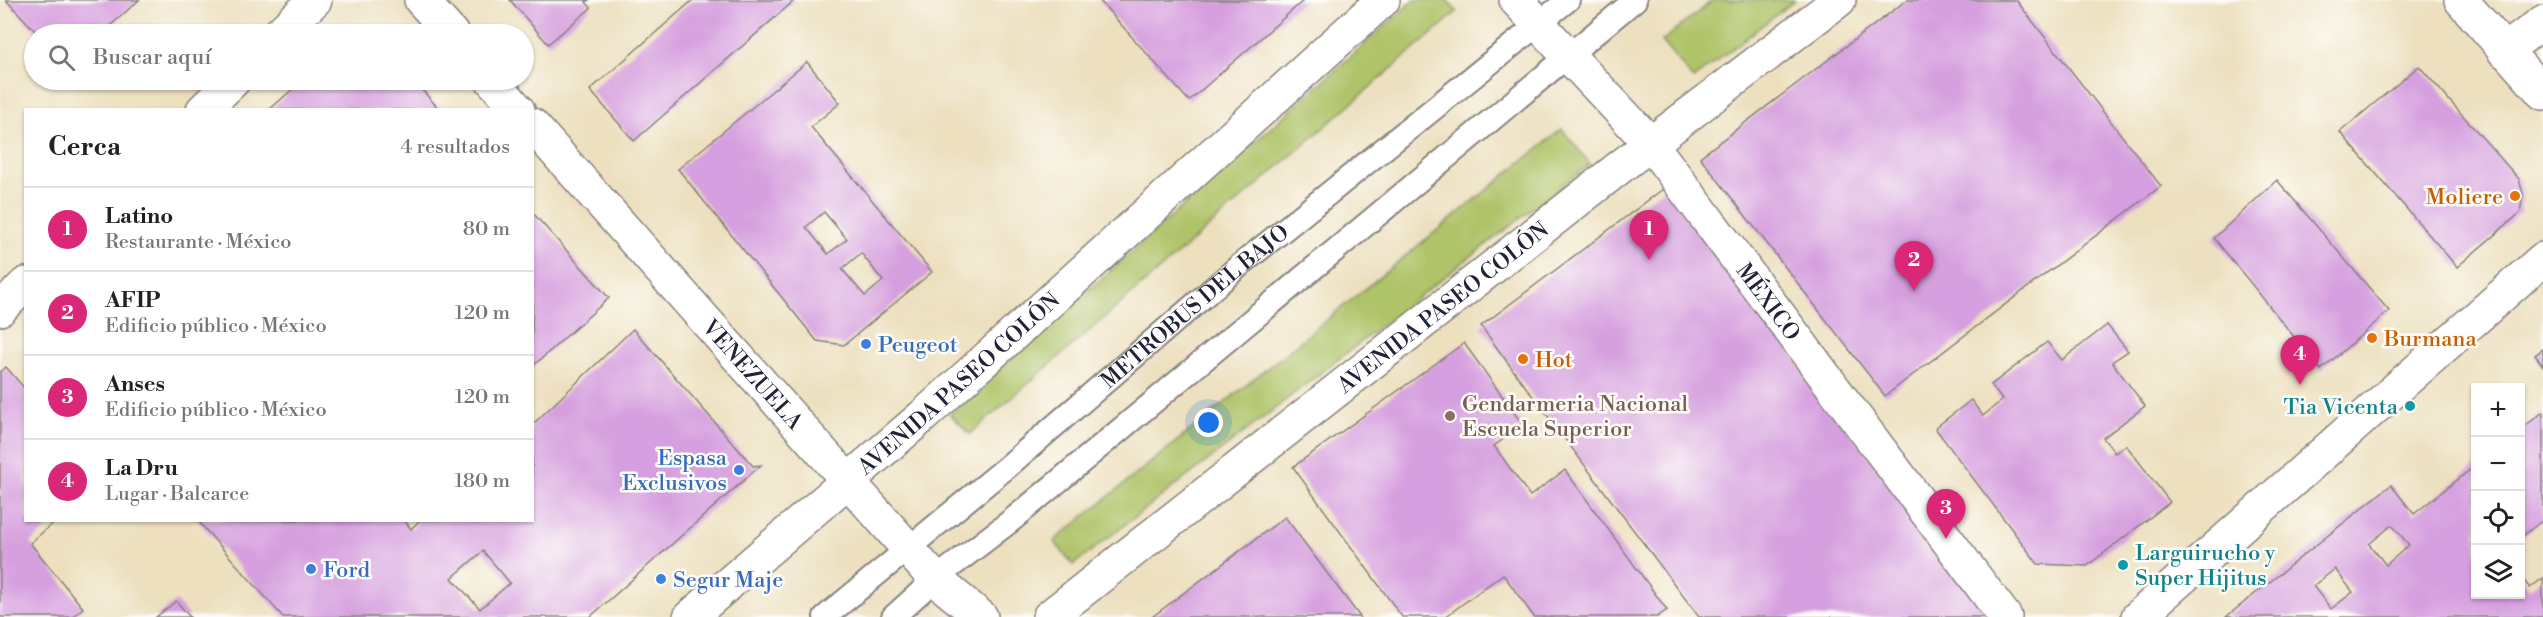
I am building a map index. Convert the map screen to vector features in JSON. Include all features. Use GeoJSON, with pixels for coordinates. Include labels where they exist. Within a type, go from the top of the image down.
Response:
{"type":"FeatureCollection","features":[{"type":"Feature","properties":{"kind":"street"},"geometry":{"type":"LineString","coordinates":[[290,24],[315,0]]}},
{"type":"Feature","properties":{"kind":"street"},"geometry":{"type":"LineString","coordinates":[[421,0],[443,24]]}},
{"type":"Feature","properties":{"kind":"street","name":"AVENIDA PASEO COLÓN"},"geometry":{"type":"LineString","coordinates":[[690,617],[924,416],[1383,0]]}},
{"type":"Feature","properties":{"kind":"street","name":"MÉXICO"},"geometry":{"type":"LineString","coordinates":[[1516,0],[1651,144],[2005,617]]}},
{"type":"Feature","properties":{"kind":"street","name":"AVENIDA PASEO COLÓN"},"geometry":{"type":"LineString","coordinates":[[1049,617],[1651,144],[1839,0]]}},
{"type":"Feature","properties":{"kind":"street"},"geometry":{"type":"LineString","coordinates":[[2460,0],[2543,93]]}},
{"type":"Feature","properties":{"kind":"street"},"geometry":{"type":"LineString","coordinates":[[2505,51],[2543,22]]}},
{"type":"Feature","properties":{"kind":"street"},"geometry":{"type":"LineString","coordinates":[[205,108],[224,90]]}},
{"type":"Feature","properties":{"kind":"street"},"geometry":{"type":"LineString","coordinates":[[501,90],[516,108]]}},
{"type":"Feature","properties":{"kind":"street","name":"VENEZUELA"},"geometry":{"type":"LineString","coordinates":[[534,127],[935,579],[981,617]]}},
{"type":"Feature","properties":{"kind":"street"},"geometry":{"type":"LineString","coordinates":[[2138,617],[2543,259]]}},
{"type":"Feature","properties":{"kind":"street"},"geometry":{"type":"LineString","coordinates":[[0,309],[24,286]]}},
{"type":"Feature","properties":{"kind":"lane","name":"METROBUS DEL BAJO"},"geometry":{"type":"LineString","coordinates":[[825,617],[1007,466],[1239,266],[1568,0]]}},
{"type":"Feature","properties":{"kind":"lane","name":"METROBUS DEL BAJO"},"geometry":{"type":"LineString","coordinates":[[893,617],[935,579],[1012,520],[1635,0]]}},
{"type":"Feature","properties":{"kind":"green space"},"geometry":{"type":"Polygon","coordinates":[[[1414,0],[1447,0],[1457,12],[970,434],[950,414],[1414,0]]]}},
{"type":"Feature","properties":{"kind":"green space"},"geometry":{"type":"Polygon","coordinates":[[[1713,0],[1795,0],[1693,79],[1662,41],[1713,0]]]}},
{"type":"Feature","properties":{"kind":"green space"},"geometry":{"type":"Polygon","coordinates":[[[1562,129],[1590,164],[1073,565],[1054,541],[1562,129]]]}},
{"type":"Feature","properties":{"kind":"building"},"geometry":{"type":"Polygon","coordinates":[[[6,0],[139,0],[112,24],[29,24],[6,0]]]}},
{"type":"Feature","properties":{"kind":"building"},"geometry":{"type":"Polygon","coordinates":[[[510,0],[589,0],[586,2],[591,8],[548,44],[534,28],[534,24],[531,24],[510,0]]]}},
{"type":"Feature","properties":{"kind":"building"},"geometry":{"type":"Polygon","coordinates":[[[693,0],[795,0],[634,141],[590,90],[693,0]]]}},
{"type":"Feature","properties":{"kind":"building"},"geometry":{"type":"Polygon","coordinates":[[[1099,0],[1304,0],[1189,101],[1099,0]]]}},
{"type":"Feature","properties":{"kind":"building"},"geometry":{"type":"Polygon","coordinates":[[[1907,0],[2016,0],[2161,186],[1885,396],[1700,157],[1907,0]]]}},
{"type":"Feature","properties":{"kind":"building"},"geometry":{"type":"Polygon","coordinates":[[[807,62],[840,103],[811,127],[932,272],[844,345],[817,341],[678,169],[807,62]],[[824,212],[806,227],[828,254],[847,239],[824,212]],[[861,253],[842,269],[865,296],[883,281],[861,253]]]}},
{"type":"Feature","properties":{"kind":"building"},"geometry":{"type":"Polygon","coordinates":[[[2419,66],[2519,179],[2523,194],[2520,213],[2457,267],[2340,132],[2419,66]]]}},
{"type":"Feature","properties":{"kind":"building"},"geometry":{"type":"Polygon","coordinates":[[[292,90],[422,90],[438,108],[271,108],[292,90]]]}},
{"type":"Feature","properties":{"kind":"building"},"geometry":{"type":"Polygon","coordinates":[[[2277,180],[2389,311],[2321,370],[2214,238],[2277,180]]]}},
{"type":"Feature","properties":{"kind":"building"},"geometry":{"type":"Polygon","coordinates":[[[1667,186],[1989,617],[1699,617],[1516,374],[1481,326],[1667,186]]]}},
{"type":"Feature","properties":{"kind":"building"},"geometry":{"type":"Polygon","coordinates":[[[534,214],[609,298],[534,365],[534,214]]]}},
{"type":"Feature","properties":{"kind":"building"},"geometry":{"type":"Polygon","coordinates":[[[2107,325],[2128,351],[2112,362],[2145,406],[2103,438],[2115,453],[2126,445],[2170,502],[2087,566],[2038,564],[1935,428],[1971,400],[1983,416],[2002,400],[1991,385],[2047,342],[2062,360],[2107,325]]]}},
{"type":"Feature","properties":{"kind":"building"},"geometry":{"type":"Polygon","coordinates":[[[633,329],[753,466],[761,465],[590,617],[283,617],[199,522],[406,522],[411,529],[418,522],[534,522],[534,423],[633,329]],[[483,551],[452,578],[480,609],[510,583],[483,551]]]}},
{"type":"Feature","properties":{"kind":"building"},"geometry":{"type":"Polygon","coordinates":[[[1464,343],[1523,425],[1494,446],[1530,496],[1565,470],[1667,610],[1657,617],[1534,617],[1503,574],[1445,617],[1402,617],[1293,467],[1464,343]]]}},
{"type":"Feature","properties":{"kind":"building"},"geometry":{"type":"Polygon","coordinates":[[[2543,349],[2543,366],[2535,355],[2543,349]]]}},
{"type":"Feature","properties":{"kind":"building"},"geometry":{"type":"Polygon","coordinates":[[[6,367],[24,388],[24,522],[55,522],[30,543],[83,608],[72,617],[0,617],[0,372],[6,367]]]}},
{"type":"Feature","properties":{"kind":"building"},"geometry":{"type":"Polygon","coordinates":[[[2543,412],[2543,520],[2525,534],[2525,437],[2525,426],[2543,412]]]}},
{"type":"Feature","properties":{"kind":"building"},"geometry":{"type":"Polygon","coordinates":[[[2471,469],[2471,599],[2525,599],[2525,582],[2530,588],[2543,578],[2543,617],[2226,617],[2391,485],[2414,514],[2471,469]],[[2392,525],[2369,544],[2386,565],[2409,545],[2392,525]],[[2335,569],[2313,586],[2331,609],[2353,592],[2335,569]]]}},
{"type":"Feature","properties":{"kind":"building"},"geometry":{"type":"Polygon","coordinates":[[[1285,517],[1360,617],[1152,617],[1285,517]]]}},
{"type":"Feature","properties":{"kind":"building"},"geometry":{"type":"Polygon","coordinates":[[[176,601],[190,617],[156,617],[176,601]]]}},
{"type":"Feature","properties":{"kind":"place","name":"Moliere"},"geometry":{"type":"Point","coordinates":[2515,196]}},
{"type":"Feature","properties":{"kind":"place","name":"Latino"},"geometry":{"type":"Point","coordinates":[1649,260]}},
{"type":"Feature","properties":{"kind":"place","name":"AFIP"},"geometry":{"type":"Point","coordinates":[1914,291]}},
{"type":"Feature","properties":{"kind":"place","name":"Burmana"},"geometry":{"type":"Point","coordinates":[2372,338]}},
{"type":"Feature","properties":{"kind":"place","name":"Peugeot"},"geometry":{"type":"Point","coordinates":[866,344]}},
{"type":"Feature","properties":{"kind":"place","name":"Hot"},"geometry":{"type":"Point","coordinates":[1523,359]}},
{"type":"Feature","properties":{"kind":"place","name":"La Dru"},"geometry":{"type":"Point","coordinates":[2300,385]}},
{"type":"Feature","properties":{"kind":"place","name":"Tia Vicenta"},"geometry":{"type":"Point","coordinates":[2410,406]}},
{"type":"Feature","properties":{"kind":"place","name":"Gendarmeria Nacional Escuela Superior"},"geometry":{"type":"Point","coordinates":[1450,416]}},
{"type":"Feature","properties":{"kind":"place","name":"Espasa Exclusivos"},"geometry":{"type":"Point","coordinates":[739,470]}},
{"type":"Feature","properties":{"kind":"place","name":"Anses"},"geometry":{"type":"Point","coordinates":[1946,539]}},
{"type":"Feature","properties":{"kind":"place","name":"Larguirucho y Super Hijitus"},"geometry":{"type":"Point","coordinates":[2123,565]}},
{"type":"Feature","properties":{"kind":"place","name":"Ford"},"geometry":{"type":"Point","coordinates":[311,569]}},
{"type":"Feature","properties":{"kind":"place","name":"Segur Maje"},"geometry":{"type":"Point","coordinates":[661,579]}}]}
